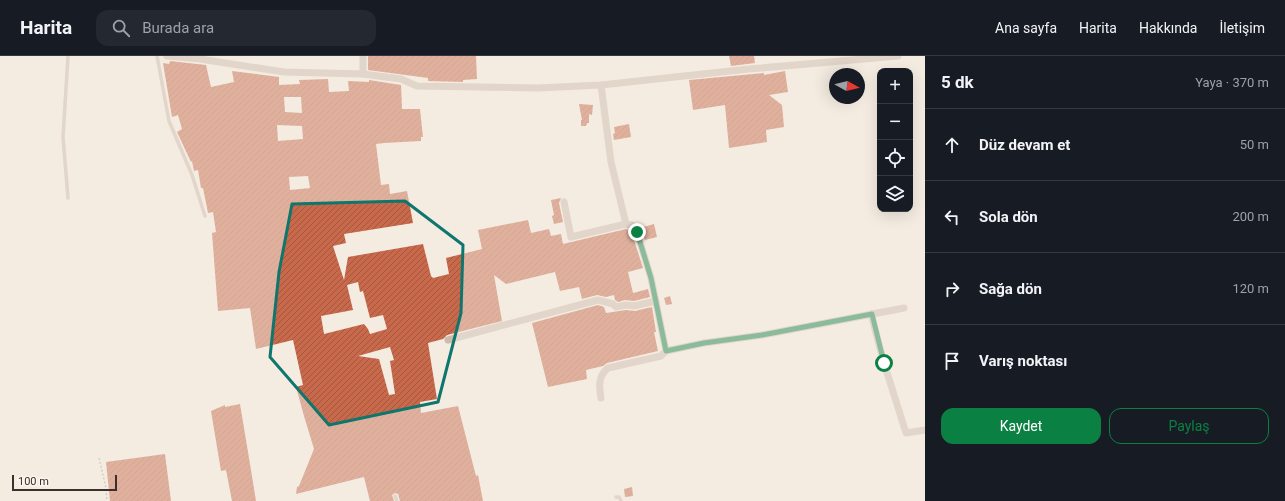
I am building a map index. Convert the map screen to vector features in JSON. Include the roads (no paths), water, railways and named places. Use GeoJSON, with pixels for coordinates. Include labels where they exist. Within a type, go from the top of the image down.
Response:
{"type":"FeatureCollection","features":[{"type":"Feature","properties":{"kind":"street"},"geometry":{"type":"LineString","coordinates":[[167,56],[200,59],[284,72],[363,74],[401,79],[417,86],[538,88],[601,85],[749,69],[898,56]]}},
{"type":"Feature","properties":{"kind":"street"},"geometry":{"type":"LineString","coordinates":[[363,56],[363,74]]}},
{"type":"Feature","properties":{"kind":"street"},"geometry":{"type":"LineString","coordinates":[[601,85],[611,162],[626,224]]}},
{"type":"Feature","properties":{"kind":"street"},"geometry":{"type":"LineString","coordinates":[[564,202],[571,237],[626,224],[632,225],[637,232],[651,278],[666,351]]}},
{"type":"Feature","properties":{"kind":"street"},"geometry":{"type":"LineString","coordinates":[[448,340],[598,300],[606,301],[616,307],[626,305],[634,306],[656,301]]}},
{"type":"Feature","properties":{"kind":"street"},"geometry":{"type":"LineString","coordinates":[[600,398],[600,377],[608,368],[661,356],[666,351],[704,343],[762,335],[904,308]]}},
{"type":"Feature","properties":{"kind":"street"},"geometry":{"type":"LineString","coordinates":[[872,314],[884,363],[906,433],[925,430]]}},
{"type":"Feature","properties":{"kind":"lane"},"geometry":{"type":"LineString","coordinates":[[68,56],[63,137],[68,198]]}},
{"type":"Feature","properties":{"kind":"lane"},"geometry":{"type":"LineString","coordinates":[[157,56],[169,121],[192,175],[205,216]]}},
{"type":"Feature","properties":{"kind":"lane"},"geometry":{"type":"LineString","coordinates":[[395,496],[397,501]]}},
{"type":"Feature","properties":{"kind":"lane"},"geometry":{"type":"LineString","coordinates":[[616,497],[619,497],[621,501]]}}]}
